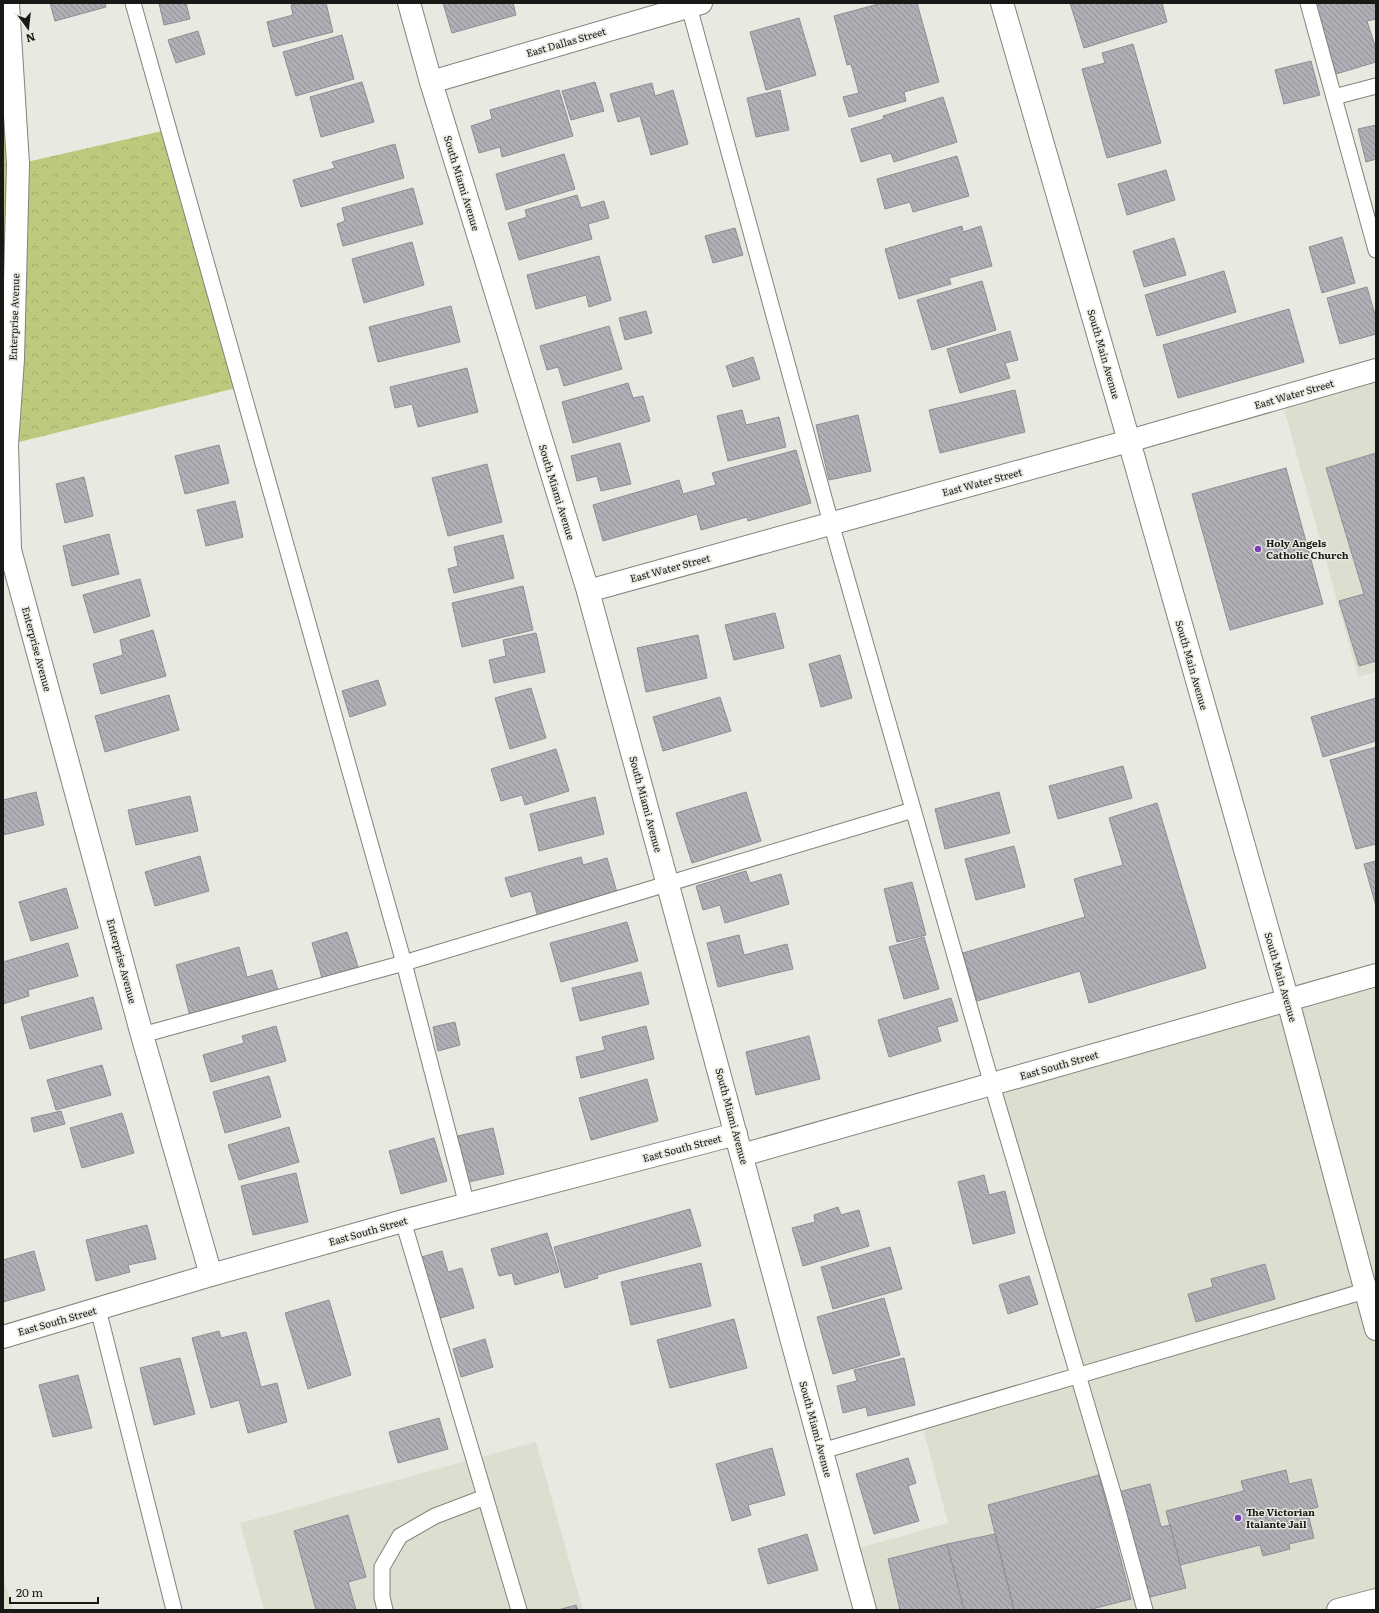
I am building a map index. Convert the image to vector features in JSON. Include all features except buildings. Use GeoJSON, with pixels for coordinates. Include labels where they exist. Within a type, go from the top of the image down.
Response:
{"type":"FeatureCollection","features":[{"type":"Feature","properties":{"kind":"street","name":"Enterprise Avenue"},"geometry":{"type":"LineString","coordinates":[[8,3],[18,164],[13,360],[7,445],[10,550],[142,1035],[211,1275]]}},
{"type":"Feature","properties":{"kind":"street","name":"South Miami Avenue"},"geometry":{"type":"LineString","coordinates":[[409,3],[431,82],[588,590],[865,1610]]}},
{"type":"Feature","properties":{"kind":"street","name":"South Main Avenue"},"geometry":{"type":"LineString","coordinates":[[1002,3],[1129,441],[1370,1289],[1376,1330]]}},
{"type":"Feature","properties":{"kind":"street","name":"East Dallas Street"},"geometry":{"type":"LineString","coordinates":[[431,82],[692,4]]}},
{"type":"Feature","properties":{"kind":"street","name":"East Water Street"},"geometry":{"type":"LineString","coordinates":[[588,590],[1129,441],[1376,370]]}},
{"type":"Feature","properties":{"kind":"street","name":"East South Street"},"geometry":{"type":"LineString","coordinates":[[742,1155],[1376,975]]}},
{"type":"Feature","properties":{"kind":"street","name":"East South Street"},"geometry":{"type":"LineString","coordinates":[[3,1337],[211,1275],[403,1221],[736,1134]]}},
{"type":"Feature","properties":{"kind":"street"},"geometry":{"type":"LineString","coordinates":[[1338,1610],[1376,1600]]}},
{"type":"Feature","properties":{"kind":"lane"},"geometry":{"type":"LineString","coordinates":[[133,3],[404,963],[467,1205]]}},
{"type":"Feature","properties":{"kind":"lane"},"geometry":{"type":"LineString","coordinates":[[1308,3],[1376,250]]}},
{"type":"Feature","properties":{"kind":"lane"},"geometry":{"type":"LineString","coordinates":[[692,4],[831,523],[992,1085],[1077,1376],[1113,1493],[1145,1610]]}},
{"type":"Feature","properties":{"kind":"lane"},"geometry":{"type":"LineString","coordinates":[[1334,97],[1376,86]]}},
{"type":"Feature","properties":{"kind":"lane"},"geometry":{"type":"LineString","coordinates":[[142,1035],[404,963],[913,810]]}},
{"type":"Feature","properties":{"kind":"lane"},"geometry":{"type":"LineString","coordinates":[[403,1221],[519,1610]]}},
{"type":"Feature","properties":{"kind":"lane"},"geometry":{"type":"LineString","coordinates":[[822,1451],[1370,1289]]}},
{"type":"Feature","properties":{"kind":"lane"},"geometry":{"type":"LineString","coordinates":[[98,1309],[174,1610]]}},
{"type":"Feature","properties":{"kind":"lane"},"geometry":{"type":"LineString","coordinates":[[385,1610],[382,1597],[382,1567],[400,1536],[435,1516],[485,1497]]}},
{"type":"Feature","properties":{"kind":"shaded area"},"geometry":{"type":"Polygon","coordinates":[[[1376,370],[1376,672],[1358,677],[1281,398],[1376,370]]]}},
{"type":"Feature","properties":{"kind":"shaded area"},"geometry":{"type":"Polygon","coordinates":[[[1376,975],[1376,1610],[865,1610],[849,1551],[948,1523],[921,1421],[1077,1376],[992,1085],[1376,975]]]}},
{"type":"Feature","properties":{"kind":"shaded area"},"geometry":{"type":"Polygon","coordinates":[[[536,1442],[583,1610],[264,1610],[240,1523],[536,1442]]]}},
{"type":"Feature","properties":{"kind":"shaded area"},"geometry":{"type":"Polygon","coordinates":[[[3,1576],[13,1610],[3,1610],[3,1576]]]}},
{"type":"Feature","properties":{"kind":"green space"},"geometry":{"type":"Polygon","coordinates":[[[3,3],[18,164],[171,129],[240,387],[7,445],[3,450],[3,3]]]}},
{"type":"Feature","properties":{"kind":"place","name":"Holy Angels Catholic Church"},"geometry":{"type":"Point","coordinates":[1258,549]}},
{"type":"Feature","properties":{"kind":"place","name":"The Victorian Italante Jail"},"geometry":{"type":"Point","coordinates":[1238,1518]}}]}
